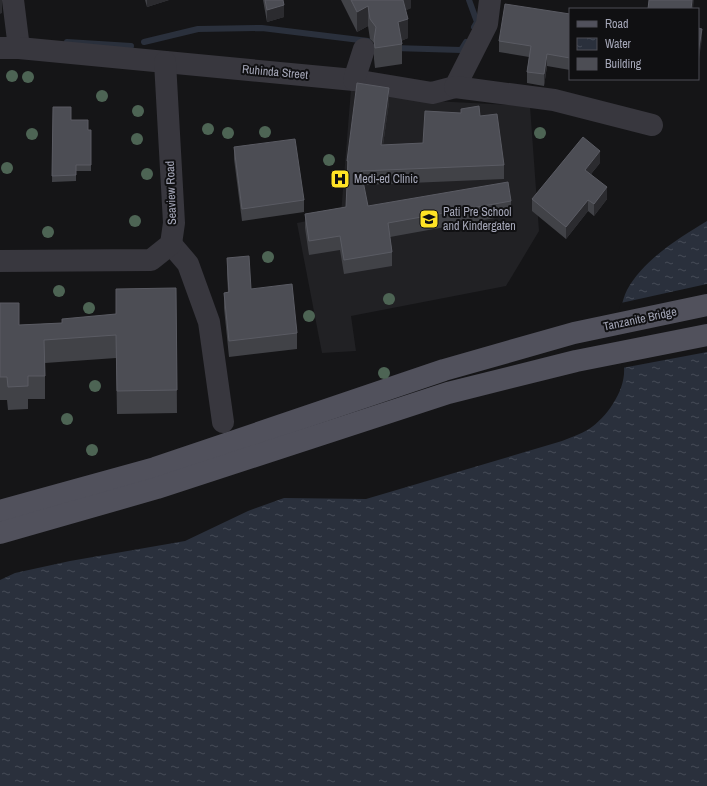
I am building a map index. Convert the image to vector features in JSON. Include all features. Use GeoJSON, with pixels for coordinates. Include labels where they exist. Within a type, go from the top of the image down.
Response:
{"type":"FeatureCollection","features":[{"type":"Feature","properties":{"kind":"main road","name":"Tanzanite Bridge"},"geometry":{"type":"LineString","coordinates":[[0,511],[155,468],[444,370],[574,333],[707,305]]}},
{"type":"Feature","properties":{"kind":"main road"},"geometry":{"type":"LineString","coordinates":[[0,534],[157,488],[448,393],[576,361],[707,335]]}},
{"type":"Feature","properties":{"kind":"street"},"geometry":{"type":"LineString","coordinates":[[9,48],[13,0]]}},
{"type":"Feature","properties":{"kind":"street"},"geometry":{"type":"LineString","coordinates":[[490,0],[487,24],[455,87],[554,100],[652,125]]}},
{"type":"Feature","properties":{"kind":"street","name":"Ruhinda Street"},"geometry":{"type":"LineString","coordinates":[[9,48],[354,80],[432,93],[455,87]]}},
{"type":"Feature","properties":{"kind":"street"},"geometry":{"type":"LineString","coordinates":[[354,80],[364,48]]}},
{"type":"Feature","properties":{"kind":"street","name":"Seaview Road"},"geometry":{"type":"LineString","coordinates":[[165,62],[174,223],[171,244]]}},
{"type":"Feature","properties":{"kind":"street"},"geometry":{"type":"LineString","coordinates":[[0,260],[151,260],[171,244],[188,264],[209,322],[223,422]]}},
{"type":"Feature","properties":{"kind":"shaded area","name":"Pati Pre School and Kindergaten"},"geometry":{"type":"Polygon","coordinates":[[[351,89],[414,100],[530,106],[539,231],[506,286],[351,316],[356,351],[322,353],[297,223],[341,214],[351,89]]]}},
{"type":"Feature","properties":{"kind":"water"},"geometry":{"type":"Polygon","coordinates":[[[707,221],[707,786],[0,786],[0,580],[15,573],[70,561],[185,541],[248,511],[284,498],[366,499],[562,441],[586,431],[596,424],[609,410],[619,394],[622,385],[624,367],[620,318],[623,299],[627,290],[642,269],[652,259],[674,242],[707,221]]]}},
{"type":"Feature","properties":{"kind":"pier"},"geometry":{"type":"Polygon","coordinates":[[[707,284],[707,352],[622,368],[618,334],[618,312],[621,303],[707,284]]]}},
{"type":"Feature","properties":{"kind":"building"},"geometry":{"type":"Polygon","coordinates":[[[265,0],[283,0],[284,5],[267,10],[265,0]]]}},
{"type":"Feature","properties":{"kind":"building"},"geometry":{"type":"Polygon","coordinates":[[[351,0],[403,0],[408,19],[398,22],[402,44],[375,48],[374,40],[376,27],[370,19],[368,6],[357,12],[351,0]]]}},
{"type":"Feature","properties":{"kind":"building"},"geometry":{"type":"Polygon","coordinates":[[[649,0],[692,0],[691,8],[648,8],[649,0]]]}},
{"type":"Feature","properties":{"kind":"building"},"geometry":{"type":"Polygon","coordinates":[[[505,4],[569,14],[569,58],[547,54],[544,74],[527,72],[531,46],[499,41],[505,4]]]}},
{"type":"Feature","properties":{"kind":"building"},"geometry":{"type":"Polygon","coordinates":[[[699,28],[702,29],[699,47],[699,28]]]}},
{"type":"Feature","properties":{"kind":"building"},"geometry":{"type":"Polygon","coordinates":[[[357,83],[389,88],[381,145],[423,143],[425,111],[461,113],[461,109],[479,106],[480,116],[497,114],[504,165],[361,171],[368,206],[508,182],[511,201],[388,223],[392,252],[344,260],[340,236],[309,241],[305,214],[346,207],[347,161],[357,83]]]}},
{"type":"Feature","properties":{"kind":"building"},"geometry":{"type":"Polygon","coordinates":[[[53,107],[71,107],[71,120],[88,120],[88,130],[91,130],[91,165],[76,165],[76,175],[52,176],[53,107]]]}},
{"type":"Feature","properties":{"kind":"building"},"geometry":{"type":"Polygon","coordinates":[[[583,137],[600,151],[585,170],[607,187],[594,204],[588,200],[566,227],[532,199],[583,137]]]}},
{"type":"Feature","properties":{"kind":"building"},"geometry":{"type":"Polygon","coordinates":[[[295,139],[304,200],[242,209],[234,147],[295,139]]]}},
{"type":"Feature","properties":{"kind":"building"},"geometry":{"type":"Polygon","coordinates":[[[249,256],[251,289],[292,284],[297,333],[229,341],[224,293],[229,292],[227,258],[249,256]]]}},
{"type":"Feature","properties":{"kind":"building"},"geometry":{"type":"Polygon","coordinates":[[[176,288],[177,390],[117,391],[116,335],[44,340],[45,376],[28,376],[28,386],[8,387],[7,377],[0,377],[0,303],[19,303],[19,325],[62,323],[62,319],[116,314],[116,289],[176,288]]]}},
{"type":"Feature","properties":{"kind":"waterway"},"geometry":{"type":"LineString","coordinates":[[469,0],[477,22],[474,27]]}},
{"type":"Feature","properties":{"kind":"waterway"},"geometry":{"type":"LineString","coordinates":[[144,42],[198,29],[262,28],[368,41]]}},
{"type":"Feature","properties":{"kind":"waterway"},"geometry":{"type":"LineString","coordinates":[[67,42],[131,46]]}},
{"type":"Feature","properties":{"kind":"waterway"},"geometry":{"type":"LineString","coordinates":[[394,48],[461,50],[466,42]]}},
{"type":"Feature","properties":{"kind":"place","name":"Medi-ed Clinic"},"geometry":{"type":"Point","coordinates":[340,179]}},
{"type":"Feature","properties":{"kind":"place","name":"Pati Pre School and Kindergaten"},"geometry":{"type":"Point","coordinates":[429,219]}}]}
